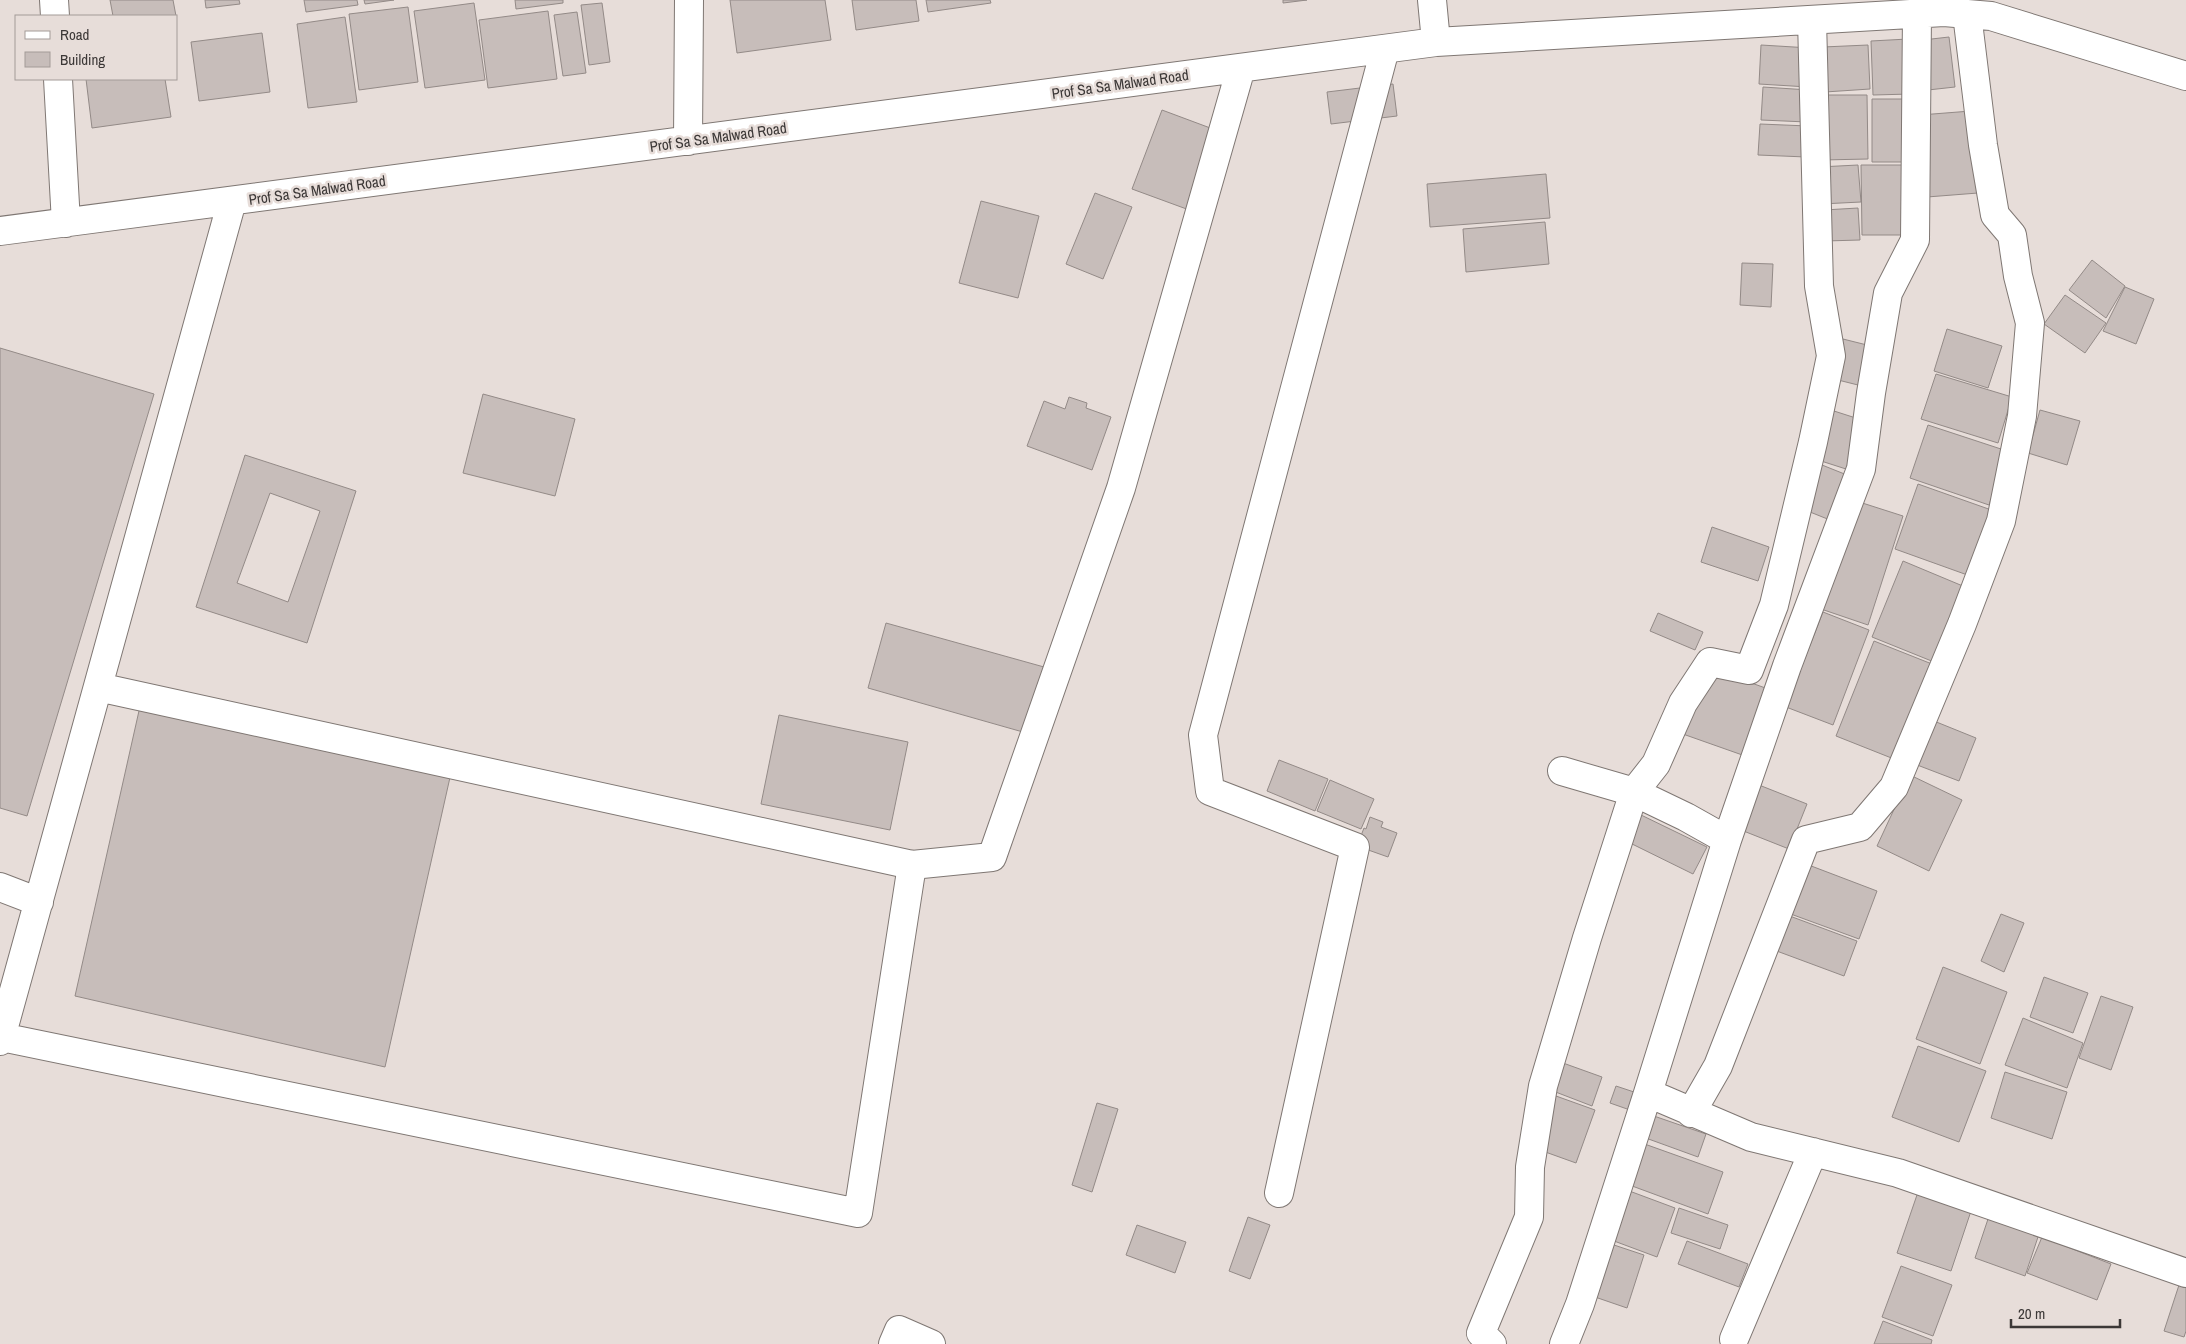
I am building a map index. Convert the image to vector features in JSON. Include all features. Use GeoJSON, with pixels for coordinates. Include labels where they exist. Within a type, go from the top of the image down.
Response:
{"type":"FeatureCollection","features":[{"type":"Feature","properties":{"kind":"street"},"geometry":{"type":"LineString","coordinates":[[54,0],[55,15]]}},
{"type":"Feature","properties":{"kind":"street"},"geometry":{"type":"LineString","coordinates":[[688,141],[689,0]]}},
{"type":"Feature","properties":{"kind":"street"},"geometry":{"type":"LineString","coordinates":[[1432,0],[1436,42]]}},
{"type":"Feature","properties":{"kind":"street"},"geometry":{"type":"LineString","coordinates":[[1691,1113],[1718,1066],[1806,840],[1860,827],[1894,787],[1962,624],[2001,520],[2022,416],[2030,323],[2018,276],[2012,235],[1995,215],[1983,145],[1952,8]]}},
{"type":"Feature","properties":{"kind":"street","name":"Prof Sa Sa Malwad Road"},"geometry":{"type":"LineString","coordinates":[[0,231],[1436,42],[1812,20],[1917,13],[1952,8],[1991,16],[2186,76]]}},
{"type":"Feature","properties":{"kind":"street"},"geometry":{"type":"LineString","coordinates":[[1564,1344],[1580,1304],[1727,840],[1787,666],[1861,468],[1870,393],[1888,293],[1915,240],[1917,13]]}},
{"type":"Feature","properties":{"kind":"street"},"geometry":{"type":"LineString","coordinates":[[1492,1344],[1481,1333],[1529,1217],[1530,1167],[1543,1086],[1587,938],[1634,792],[1656,764],[1684,703],[1710,662],[1749,670],[1774,605],[1813,442],[1831,356],[1819,286],[1812,20]]}},
{"type":"Feature","properties":{"kind":"street"},"geometry":{"type":"LineString","coordinates":[[1279,1193],[1355,847],[1210,791],[1203,735],[1385,49]]}},
{"type":"Feature","properties":{"kind":"street"},"geometry":{"type":"LineString","coordinates":[[98,687],[912,864],[992,857],[1121,488],[1241,68]]}},
{"type":"Feature","properties":{"kind":"street"},"geometry":{"type":"LineString","coordinates":[[58,80],[66,223]]}},
{"type":"Feature","properties":{"kind":"street"},"geometry":{"type":"LineString","coordinates":[[232,201],[1,1039],[858,1213],[912,864]]}},
{"type":"Feature","properties":{"kind":"street"},"geometry":{"type":"LineString","coordinates":[[1562,772],[1634,792],[1686,817],[1727,840]]}},
{"type":"Feature","properties":{"kind":"street"},"geometry":{"type":"LineString","coordinates":[[0,887],[39,902]]}},
{"type":"Feature","properties":{"kind":"street"},"geometry":{"type":"LineString","coordinates":[[1648,1093],[1751,1137],[1898,1172],[2186,1273]]}},
{"type":"Feature","properties":{"kind":"street"},"geometry":{"type":"LineString","coordinates":[[1734,1339],[1813,1152]]}},
{"type":"Feature","properties":{"kind":"street"},"geometry":{"type":"LineString","coordinates":[[893,1344],[899,1330],[931,1344]]}},
{"type":"Feature","properties":{"kind":"building"},"geometry":{"type":"Polygon","coordinates":[[[110,0],[173,0],[176,15],[113,15],[110,0]]]}},
{"type":"Feature","properties":{"kind":"building"},"geometry":{"type":"Polygon","coordinates":[[[205,0],[239,0],[240,4],[206,8],[205,0]]]}},
{"type":"Feature","properties":{"kind":"building"},"geometry":{"type":"Polygon","coordinates":[[[304,0],[357,0],[358,5],[306,12],[304,0]]]}},
{"type":"Feature","properties":{"kind":"building"},"geometry":{"type":"Polygon","coordinates":[[[364,0],[394,0],[365,4],[364,0]]]}},
{"type":"Feature","properties":{"kind":"building"},"geometry":{"type":"Polygon","coordinates":[[[515,0],[563,0],[563,3],[516,9],[515,0]]]}},
{"type":"Feature","properties":{"kind":"building"},"geometry":{"type":"Polygon","coordinates":[[[730,0],[825,0],[831,40],[737,53],[730,0]]]}},
{"type":"Feature","properties":{"kind":"building"},"geometry":{"type":"Polygon","coordinates":[[[852,0],[916,0],[919,21],[856,30],[852,0]]]}},
{"type":"Feature","properties":{"kind":"building"},"geometry":{"type":"Polygon","coordinates":[[[926,0],[990,0],[991,3],[928,12],[926,0]]]}},
{"type":"Feature","properties":{"kind":"building"},"geometry":{"type":"Polygon","coordinates":[[[1283,0],[1307,0],[1283,3],[1283,0]]]}},
{"type":"Feature","properties":{"kind":"building"},"geometry":{"type":"Polygon","coordinates":[[[474,3],[485,80],[425,88],[414,11],[474,3]]]}},
{"type":"Feature","properties":{"kind":"building"},"geometry":{"type":"Polygon","coordinates":[[[602,3],[610,62],[589,65],[581,5],[602,3]]]}},
{"type":"Feature","properties":{"kind":"building"},"geometry":{"type":"Polygon","coordinates":[[[408,7],[418,82],[359,90],[349,14],[408,7]]]}},
{"type":"Feature","properties":{"kind":"building"},"geometry":{"type":"Polygon","coordinates":[[[548,11],[557,79],[488,88],[479,20],[548,11]]]}},
{"type":"Feature","properties":{"kind":"building"},"geometry":{"type":"Polygon","coordinates":[[[577,12],[586,73],[563,76],[554,15],[577,12]]]}},
{"type":"Feature","properties":{"kind":"building"},"geometry":{"type":"Polygon","coordinates":[[[345,17],[357,102],[308,108],[297,24],[345,17]]]}},
{"type":"Feature","properties":{"kind":"building"},"geometry":{"type":"Polygon","coordinates":[[[262,33],[270,92],[199,101],[191,42],[262,33]]]}},
{"type":"Feature","properties":{"kind":"building"},"geometry":{"type":"Polygon","coordinates":[[[1949,37],[1955,87],[1928,90],[1923,40],[1949,37]]]}},
{"type":"Feature","properties":{"kind":"building"},"geometry":{"type":"Polygon","coordinates":[[[1908,39],[1911,94],[1873,95],[1871,41],[1908,39]]]}},
{"type":"Feature","properties":{"kind":"building"},"geometry":{"type":"Polygon","coordinates":[[[1761,45],[1810,48],[1808,87],[1759,84],[1761,45]]]}},
{"type":"Feature","properties":{"kind":"building"},"geometry":{"type":"Polygon","coordinates":[[[1868,45],[1870,89],[1825,92],[1823,47],[1868,45]]]}},
{"type":"Feature","properties":{"kind":"building"},"geometry":{"type":"Polygon","coordinates":[[[86,80],[165,80],[171,117],[92,128],[86,80]]]}},
{"type":"Feature","properties":{"kind":"building"},"geometry":{"type":"Polygon","coordinates":[[[1393,84],[1397,116],[1331,124],[1327,92],[1393,84]]]}},
{"type":"Feature","properties":{"kind":"building"},"geometry":{"type":"Polygon","coordinates":[[[1763,87],[1809,90],[1807,122],[1761,120],[1763,87]]]}},
{"type":"Feature","properties":{"kind":"building"},"geometry":{"type":"Polygon","coordinates":[[[1821,95],[1867,95],[1868,159],[1822,160],[1821,95]]]}},
{"type":"Feature","properties":{"kind":"building"},"geometry":{"type":"Polygon","coordinates":[[[1872,99],[1909,99],[1910,162],[1872,162],[1872,99]]]}},
{"type":"Feature","properties":{"kind":"building"},"geometry":{"type":"Polygon","coordinates":[[[1162,110],[1221,132],[1192,211],[1132,189],[1162,110]]]}},
{"type":"Feature","properties":{"kind":"building"},"geometry":{"type":"Polygon","coordinates":[[[1971,111],[1978,193],[1927,197],[1920,115],[1971,111]]]}},
{"type":"Feature","properties":{"kind":"building"},"geometry":{"type":"Polygon","coordinates":[[[1760,124],[1808,126],[1806,157],[1758,155],[1760,124]]]}},
{"type":"Feature","properties":{"kind":"building"},"geometry":{"type":"Polygon","coordinates":[[[1858,165],[1861,202],[1821,204],[1819,167],[1858,165]]]}},
{"type":"Feature","properties":{"kind":"building"},"geometry":{"type":"Polygon","coordinates":[[[1861,165],[1904,165],[1905,235],[1862,235],[1861,165]]]}},
{"type":"Feature","properties":{"kind":"building"},"geometry":{"type":"Polygon","coordinates":[[[1546,174],[1550,218],[1430,227],[1427,184],[1546,174]]]}},
{"type":"Feature","properties":{"kind":"building"},"geometry":{"type":"Polygon","coordinates":[[[1095,193],[1132,207],[1103,279],[1066,264],[1095,193]]]}},
{"type":"Feature","properties":{"kind":"building"},"geometry":{"type":"Polygon","coordinates":[[[981,201],[1039,216],[1018,298],[959,283],[981,201]]]}},
{"type":"Feature","properties":{"kind":"building"},"geometry":{"type":"Polygon","coordinates":[[[1858,208],[1860,240],[1825,241],[1824,210],[1858,208]]]}},
{"type":"Feature","properties":{"kind":"building"},"geometry":{"type":"Polygon","coordinates":[[[1545,222],[1549,264],[1466,272],[1463,229],[1545,222]]]}},
{"type":"Feature","properties":{"kind":"building"},"geometry":{"type":"Polygon","coordinates":[[[2092,260],[2125,286],[2106,318],[2069,290],[2092,260]]]}},
{"type":"Feature","properties":{"kind":"building"},"geometry":{"type":"Polygon","coordinates":[[[1742,263],[1773,264],[1771,307],[1740,305],[1742,263]]]}},
{"type":"Feature","properties":{"kind":"building"},"geometry":{"type":"Polygon","coordinates":[[[2125,287],[2154,299],[2136,344],[2103,331],[2125,287]]]}},
{"type":"Feature","properties":{"kind":"building"},"geometry":{"type":"Polygon","coordinates":[[[2065,295],[2106,323],[2085,353],[2044,324],[2065,295]]]}},
{"type":"Feature","properties":{"kind":"building"},"geometry":{"type":"Polygon","coordinates":[[[1947,329],[2002,346],[1988,388],[1934,371],[1947,329]]]}},
{"type":"Feature","properties":{"kind":"building"},"geometry":{"type":"Polygon","coordinates":[[[1843,339],[1871,346],[1862,386],[1834,379],[1843,339]]]}},
{"type":"Feature","properties":{"kind":"building"},"geometry":{"type":"Polygon","coordinates":[[[0,348],[154,394],[27,816],[0,808],[0,348]]]}},
{"type":"Feature","properties":{"kind":"building"},"geometry":{"type":"Polygon","coordinates":[[[1936,374],[2012,397],[1998,443],[1921,419],[1936,374]]]}},
{"type":"Feature","properties":{"kind":"building"},"geometry":{"type":"Polygon","coordinates":[[[483,394],[575,419],[555,496],[463,473],[483,394]]]}},
{"type":"Feature","properties":{"kind":"building"},"geometry":{"type":"Polygon","coordinates":[[[1069,397],[1087,403],[1086,408],[1111,417],[1092,470],[1027,446],[1044,401],[1065,409],[1069,397]]]}},
{"type":"Feature","properties":{"kind":"building"},"geometry":{"type":"Polygon","coordinates":[[[2040,410],[2080,421],[2067,465],[2028,453],[2040,410]]]}},
{"type":"Feature","properties":{"kind":"building"},"geometry":{"type":"Polygon","coordinates":[[[1834,411],[1862,420],[1846,469],[1818,460],[1834,411]]]}},
{"type":"Feature","properties":{"kind":"building"},"geometry":{"type":"Polygon","coordinates":[[[1928,425],[2007,451],[1989,505],[1910,478],[1928,425]]]}},
{"type":"Feature","properties":{"kind":"building"},"geometry":{"type":"Polygon","coordinates":[[[245,455],[356,491],[307,643],[196,607],[245,455]],[[270,493],[237,583],[288,602],[320,511],[270,493]]]}},
{"type":"Feature","properties":{"kind":"building"},"geometry":{"type":"Polygon","coordinates":[[[1822,465],[1852,477],[1835,522],[1805,510],[1822,465]]]}},
{"type":"Feature","properties":{"kind":"building"},"geometry":{"type":"Polygon","coordinates":[[[1918,484],[1997,512],[1973,577],[1895,549],[1918,484]]]}},
{"type":"Feature","properties":{"kind":"building"},"geometry":{"type":"Polygon","coordinates":[[[1853,500],[1903,516],[1868,625],[1818,608],[1853,500]]]}},
{"type":"Feature","properties":{"kind":"building"},"geometry":{"type":"Polygon","coordinates":[[[1712,527],[1769,547],[1758,581],[1701,562],[1712,527]]]}},
{"type":"Feature","properties":{"kind":"building"},"geometry":{"type":"Polygon","coordinates":[[[1903,561],[1970,589],[1939,664],[1872,637],[1903,561]]]}},
{"type":"Feature","properties":{"kind":"building"},"geometry":{"type":"Polygon","coordinates":[[[1823,612],[1869,630],[1833,725],[1786,707],[1823,612]]]}},
{"type":"Feature","properties":{"kind":"building"},"geometry":{"type":"Polygon","coordinates":[[[1658,613],[1703,632],[1695,650],[1650,631],[1658,613]]]}},
{"type":"Feature","properties":{"kind":"building"},"geometry":{"type":"Polygon","coordinates":[[[886,623],[1062,672],[1044,738],[868,688],[886,623]]]}},
{"type":"Feature","properties":{"kind":"building"},"geometry":{"type":"Polygon","coordinates":[[[1874,641],[1937,666],[1899,761],[1836,736],[1874,641]]]}},
{"type":"Feature","properties":{"kind":"building"},"geometry":{"type":"Polygon","coordinates":[[[1704,666],[1771,690],[1748,757],[1680,733],[1704,666]]]}},
{"type":"Feature","properties":{"kind":"building"},"geometry":{"type":"Polygon","coordinates":[[[143,693],[453,764],[385,1067],[75,996],[143,693]]]}},
{"type":"Feature","properties":{"kind":"building"},"geometry":{"type":"Polygon","coordinates":[[[779,715],[908,742],[890,830],[761,804],[779,715]]]}},
{"type":"Feature","properties":{"kind":"building"},"geometry":{"type":"Polygon","coordinates":[[[1929,719],[1976,738],[1959,781],[1912,763],[1929,719]]]}},
{"type":"Feature","properties":{"kind":"building"},"geometry":{"type":"Polygon","coordinates":[[[1279,760],[1328,779],[1315,811],[1267,791],[1279,760]]]}},
{"type":"Feature","properties":{"kind":"building"},"geometry":{"type":"Polygon","coordinates":[[[1910,775],[1962,800],[1929,871],[1877,846],[1910,775]]]}},
{"type":"Feature","properties":{"kind":"building"},"geometry":{"type":"Polygon","coordinates":[[[1330,780],[1374,799],[1361,829],[1317,811],[1330,780]]]}},
{"type":"Feature","properties":{"kind":"building"},"geometry":{"type":"Polygon","coordinates":[[[1759,785],[1807,804],[1789,849],[1741,830],[1759,785]]]}},
{"type":"Feature","properties":{"kind":"building"},"geometry":{"type":"Polygon","coordinates":[[[1639,814],[1707,847],[1693,874],[1626,841],[1639,814]]]}},
{"type":"Feature","properties":{"kind":"building"},"geometry":{"type":"Polygon","coordinates":[[[1370,817],[1383,822],[1381,827],[1397,833],[1388,857],[1357,846],[1370,817]]]}},
{"type":"Feature","properties":{"kind":"building"},"geometry":{"type":"Polygon","coordinates":[[[1806,864],[1877,891],[1859,939],[1788,913],[1806,864]]]}},
{"type":"Feature","properties":{"kind":"building"},"geometry":{"type":"Polygon","coordinates":[[[2001,914],[2024,923],[2004,972],[1981,961],[2001,914]]]}},
{"type":"Feature","properties":{"kind":"building"},"geometry":{"type":"Polygon","coordinates":[[[1787,915],[1857,941],[1844,976],[1774,950],[1787,915]]]}},
{"type":"Feature","properties":{"kind":"building"},"geometry":{"type":"Polygon","coordinates":[[[1943,967],[2007,992],[1980,1064],[1916,1039],[1943,967]]]}},
{"type":"Feature","properties":{"kind":"building"},"geometry":{"type":"Polygon","coordinates":[[[2044,977],[2088,993],[2073,1033],[2030,1017],[2044,977]]]}},
{"type":"Feature","properties":{"kind":"building"},"geometry":{"type":"Polygon","coordinates":[[[2101,996],[2133,1007],[2111,1070],[2079,1058],[2101,996]]]}},
{"type":"Feature","properties":{"kind":"building"},"geometry":{"type":"Polygon","coordinates":[[[2023,1018],[2083,1043],[2067,1088],[2005,1065],[2023,1018]]]}},
{"type":"Feature","properties":{"kind":"building"},"geometry":{"type":"Polygon","coordinates":[[[1918,1046],[1986,1071],[1959,1142],[1892,1117],[1918,1046]]]}},
{"type":"Feature","properties":{"kind":"building"},"geometry":{"type":"Polygon","coordinates":[[[1563,1063],[1602,1077],[1592,1106],[1553,1091],[1563,1063]]]}},
{"type":"Feature","properties":{"kind":"building"},"geometry":{"type":"Polygon","coordinates":[[[2005,1072],[2067,1092],[2052,1139],[1991,1118],[2005,1072]]]}},
{"type":"Feature","properties":{"kind":"building"},"geometry":{"type":"Polygon","coordinates":[[[1616,1086],[1637,1093],[1630,1110],[1610,1103],[1616,1086]]]}},
{"type":"Feature","properties":{"kind":"building"},"geometry":{"type":"Polygon","coordinates":[[[1556,1096],[1595,1110],[1576,1163],[1537,1149],[1556,1096]]]}},
{"type":"Feature","properties":{"kind":"building"},"geometry":{"type":"Polygon","coordinates":[[[1097,1103],[1118,1109],[1092,1192],[1072,1185],[1097,1103]]]}},
{"type":"Feature","properties":{"kind":"building"},"geometry":{"type":"Polygon","coordinates":[[[1651,1115],[1706,1134],[1698,1157],[1643,1137],[1651,1115]]]}},
{"type":"Feature","properties":{"kind":"building"},"geometry":{"type":"Polygon","coordinates":[[[1639,1142],[1723,1172],[1708,1214],[1624,1183],[1639,1142]]]}},
{"type":"Feature","properties":{"kind":"building"},"geometry":{"type":"Polygon","coordinates":[[[1624,1189],[1675,1208],[1657,1257],[1606,1238],[1624,1189]]]}},
{"type":"Feature","properties":{"kind":"building"},"geometry":{"type":"Polygon","coordinates":[[[1918,1192],[1971,1211],[1951,1271],[1897,1253],[1918,1192]]]}},
{"type":"Feature","properties":{"kind":"building"},"geometry":{"type":"Polygon","coordinates":[[[1679,1208],[1728,1225],[1720,1249],[1671,1233],[1679,1208]]]}},
{"type":"Feature","properties":{"kind":"building"},"geometry":{"type":"Polygon","coordinates":[[[1989,1216],[2039,1234],[2025,1276],[1975,1258],[1989,1216]]]}},
{"type":"Feature","properties":{"kind":"building"},"geometry":{"type":"Polygon","coordinates":[[[1248,1217],[1270,1225],[1250,1279],[1229,1271],[1248,1217]]]}},
{"type":"Feature","properties":{"kind":"building"},"geometry":{"type":"Polygon","coordinates":[[[1137,1225],[1186,1242],[1175,1273],[1126,1255],[1137,1225]]]}},
{"type":"Feature","properties":{"kind":"building"},"geometry":{"type":"Polygon","coordinates":[[[2042,1237],[2111,1264],[2097,1300],[2027,1273],[2042,1237]]]}},
{"type":"Feature","properties":{"kind":"building"},"geometry":{"type":"Polygon","coordinates":[[[1687,1241],[1748,1264],[1739,1287],[1678,1264],[1687,1241]]]}},
{"type":"Feature","properties":{"kind":"building"},"geometry":{"type":"Polygon","coordinates":[[[1611,1244],[1644,1255],[1627,1308],[1595,1297],[1611,1244]]]}},
{"type":"Feature","properties":{"kind":"building"},"geometry":{"type":"Polygon","coordinates":[[[1901,1266],[1952,1285],[1933,1336],[1882,1317],[1901,1266]]]}},
{"type":"Feature","properties":{"kind":"building"},"geometry":{"type":"Polygon","coordinates":[[[2179,1285],[2186,1287],[2186,1331],[2184,1337],[2164,1331],[2179,1285]]]}},
{"type":"Feature","properties":{"kind":"building"},"geometry":{"type":"Polygon","coordinates":[[[1883,1321],[1932,1340],[1931,1344],[1874,1344],[1883,1321]]]}}]}
